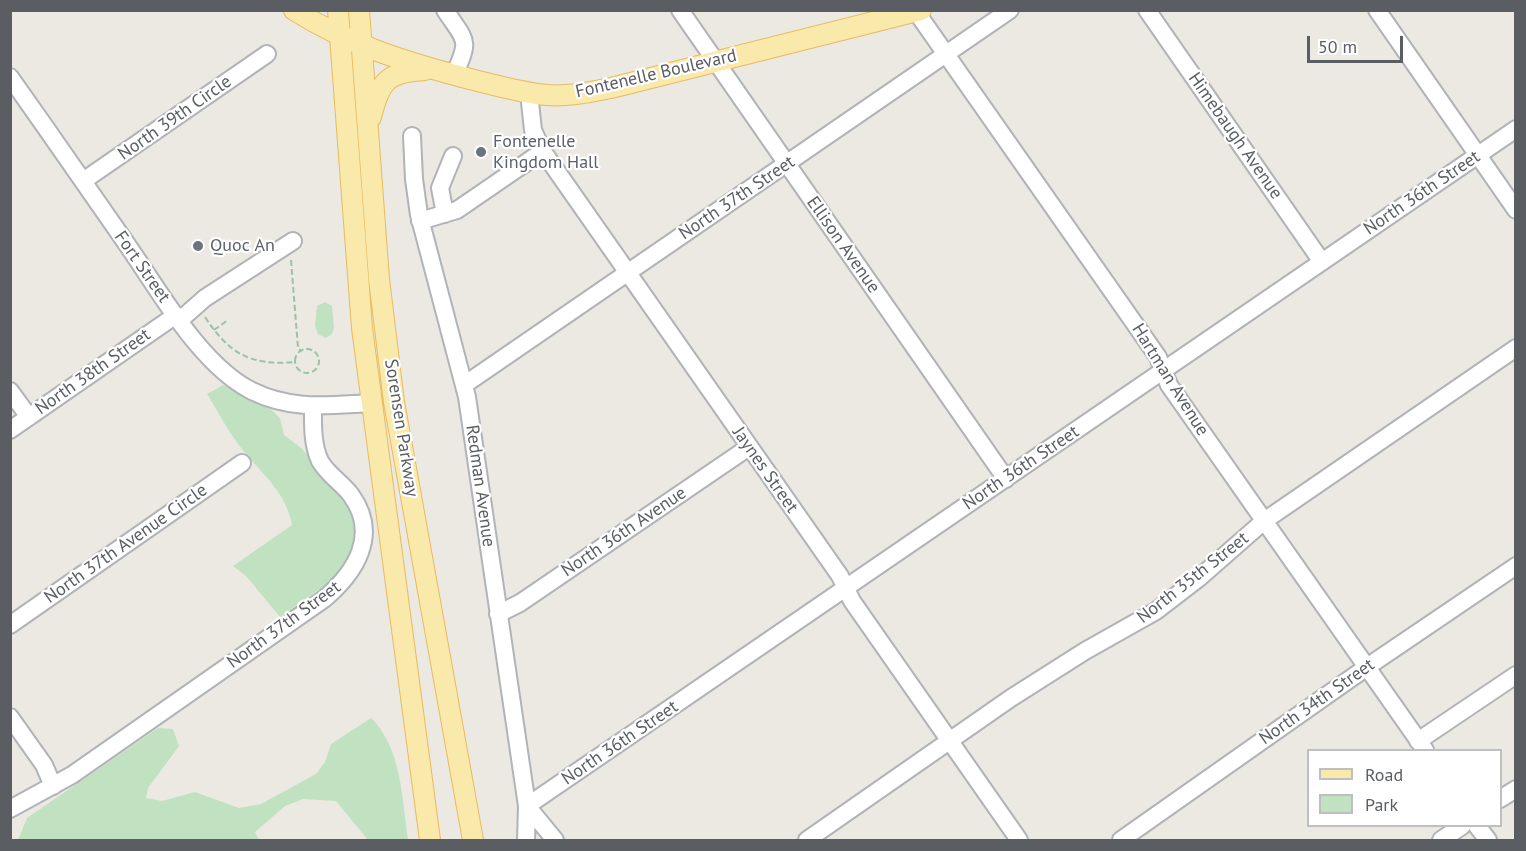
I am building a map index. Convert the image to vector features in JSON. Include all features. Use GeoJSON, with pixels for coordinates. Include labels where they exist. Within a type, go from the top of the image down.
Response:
{"type":"FeatureCollection","features":[{"type":"Feature","properties":{"kind":"main road","name":"Fontenelle Boulevard"},"geometry":{"type":"LineString","coordinates":[[294,10],[339,36],[361,45],[454,75],[547,96],[586,93],[917,11]]}},
{"type":"Feature","properties":{"kind":"main road","name":"Sorensen Parkway"},"geometry":{"type":"LineString","coordinates":[[338,10],[362,328],[430,840]]}},
{"type":"Feature","properties":{"kind":"main road","name":"Sorensen Parkway"},"geometry":{"type":"LineString","coordinates":[[359,10],[380,279],[394,402],[473,840]]}},
{"type":"Feature","properties":{"kind":"main road"},"geometry":{"type":"LineString","coordinates":[[368,131],[376,97],[392,75],[435,69]]}},
{"type":"Feature","properties":{"kind":"main road"},"geometry":{"type":"LineString","coordinates":[[373,403],[387,410],[401,440]]}},
{"type":"Feature","properties":{"kind":"street"},"geometry":{"type":"LineString","coordinates":[[445,10],[466,45],[454,75]]}},
{"type":"Feature","properties":{"kind":"street","name":"Ellison Avenue"},"geometry":{"type":"LineString","coordinates":[[680,10],[1006,479]]}},
{"type":"Feature","properties":{"kind":"street","name":"North 37th Street"},"geometry":{"type":"LineString","coordinates":[[464,385],[1010,10]]}},
{"type":"Feature","properties":{"kind":"street","name":"Himebaugh Avenue"},"geometry":{"type":"LineString","coordinates":[[1147,10],[1322,262]]}},
{"type":"Feature","properties":{"kind":"street"},"geometry":{"type":"LineString","coordinates":[[1377,10],[1515,210]]}},
{"type":"Feature","properties":{"kind":"street","name":"Hartman Avenue"},"geometry":{"type":"LineString","coordinates":[[917,11],[1158,357],[1169,385],[1421,746]]}},
{"type":"Feature","properties":{"kind":"street","name":"North 39th Circle"},"geometry":{"type":"LineString","coordinates":[[83,181],[267,54]]}},
{"type":"Feature","properties":{"kind":"street","name":"Fort Street"},"geometry":{"type":"LineString","coordinates":[[10,77],[208,358],[233,380],[252,391],[299,406],[312,406]]}},
{"type":"Feature","properties":{"kind":"street","name":"Jaynes Street"},"geometry":{"type":"LineString","coordinates":[[529,93],[533,130],[543,151],[840,576],[852,601],[1019,840]]}},
{"type":"Feature","properties":{"kind":"street","name":"North 36th Street"},"geometry":{"type":"LineString","coordinates":[[527,806],[1515,129]]}},
{"type":"Feature","properties":{"kind":"street","name":"Redman Avenue"},"geometry":{"type":"LineString","coordinates":[[412,136],[414,179],[420,221],[464,385],[527,806],[526,840]]}},
{"type":"Feature","properties":{"kind":"street"},"geometry":{"type":"LineString","coordinates":[[420,221],[457,210],[543,151]]}},
{"type":"Feature","properties":{"kind":"street"},"geometry":{"type":"LineString","coordinates":[[445,213],[440,188],[453,156]]}},
{"type":"Feature","properties":{"kind":"street","name":"North 38th Street"},"geometry":{"type":"LineString","coordinates":[[10,430],[293,241]]}},
{"type":"Feature","properties":{"kind":"street","name":"North 35th Street"},"geometry":{"type":"LineString","coordinates":[[807,840],[1052,672],[1156,610],[1199,578],[1264,521],[1515,348]]}},
{"type":"Feature","properties":{"kind":"street"},"geometry":{"type":"LineString","coordinates":[[10,391],[29,417]]}},
{"type":"Feature","properties":{"kind":"street"},"geometry":{"type":"LineString","coordinates":[[312,406],[373,403]]}},
{"type":"Feature","properties":{"kind":"street","name":"North 37th Street"},"geometry":{"type":"LineString","coordinates":[[10,809],[72,775],[314,606],[346,578],[361,551],[363,525],[354,500],[320,459],[316,447],[312,406]]}},
{"type":"Feature","properties":{"kind":"street","name":"North 36th Avenue"},"geometry":{"type":"LineString","coordinates":[[498,614],[520,603],[749,447]]}},
{"type":"Feature","properties":{"kind":"street","name":"North 37th Avenue Circle"},"geometry":{"type":"LineString","coordinates":[[10,625],[242,463]]}},
{"type":"Feature","properties":{"kind":"street","name":"North 34th Street"},"geometry":{"type":"LineString","coordinates":[[1121,840],[1515,566]]}},
{"type":"Feature","properties":{"kind":"street"},"geometry":{"type":"LineString","coordinates":[[1421,746],[1515,675]]}},
{"type":"Feature","properties":{"kind":"street"},"geometry":{"type":"LineString","coordinates":[[10,717],[44,765],[53,786]]}},
{"type":"Feature","properties":{"kind":"street"},"geometry":{"type":"LineString","coordinates":[[1502,798],[1515,789]]}},
{"type":"Feature","properties":{"kind":"street"},"geometry":{"type":"LineString","coordinates":[[527,806],[555,840]]}},
{"type":"Feature","properties":{"kind":"street"},"geometry":{"type":"LineString","coordinates":[[1441,840],[1459,827]]}},
{"type":"Feature","properties":{"kind":"street"},"geometry":{"type":"LineString","coordinates":[[1478,827],[1488,840]]}},
{"type":"Feature","properties":{"kind":"path"},"geometry":{"type":"LineString","coordinates":[[293,241],[290,255],[300,351]]}},
{"type":"Feature","properties":{"kind":"path"},"geometry":{"type":"LineString","coordinates":[[197,304],[228,346],[258,361],[295,362]]}},
{"type":"Feature","properties":{"kind":"path"},"geometry":{"type":"LineString","coordinates":[[214,330],[228,320]]}},
{"type":"Feature","properties":{"kind":"path"},"geometry":{"type":"LineString","coordinates":[[306,349],[313,350],[318,356],[319,364],[307,373],[300,370],[295,362],[296,355],[306,349]]}},
{"type":"Feature","properties":{"kind":"green space"},"geometry":{"type":"Polygon","coordinates":[[[325,302],[332,306],[334,328],[332,334],[326,338],[318,334],[315,326],[317,306],[325,302]]]}},
{"type":"Feature","properties":{"kind":"green space"},"geometry":{"type":"Polygon","coordinates":[[[223,385],[263,402],[280,418],[284,435],[300,447],[343,494],[351,507],[356,523],[354,547],[343,568],[330,582],[280,617],[246,576],[233,566],[292,525],[280,495],[240,446],[207,394],[223,385]]]}},
{"type":"Feature","properties":{"kind":"green space"},"geometry":{"type":"Polygon","coordinates":[[[371,718],[381,730],[395,759],[408,840],[368,840],[336,801],[303,799],[285,806],[255,832],[259,840],[18,840],[27,818],[158,728],[173,729],[179,746],[148,788],[146,798],[162,801],[195,792],[239,808],[261,804],[316,774],[325,762],[331,744],[371,718]]]}},
{"type":"Feature","properties":{"kind":"place","name":"Fontenelle Kingdom Hall"},"geometry":{"type":"Point","coordinates":[481,152]}},
{"type":"Feature","properties":{"kind":"place","name":"Quoc An"},"geometry":{"type":"Point","coordinates":[198,246]}}]}
